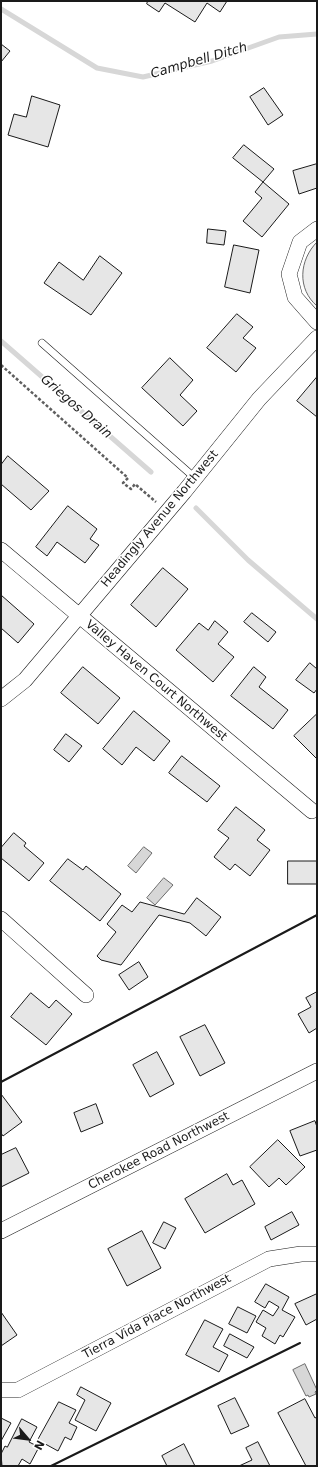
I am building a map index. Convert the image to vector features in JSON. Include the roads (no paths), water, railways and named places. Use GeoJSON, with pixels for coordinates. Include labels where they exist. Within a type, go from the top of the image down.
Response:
{"type":"FeatureCollection","features":[{"type":"Feature","properties":{"kind":"street"},"geometry":{"type":"LineString","coordinates":[[317,229],[300,242],[288,274],[295,297],[317,322]]}},
{"type":"Feature","properties":{"kind":"street","name":"Headingly Avenue Northwest"},"geometry":{"type":"LineString","coordinates":[[1,699],[25,680],[167,512],[259,399],[317,338]]}},
{"type":"Feature","properties":{"kind":"street","name":"Valley Haven Court Northwest"},"geometry":{"type":"LineString","coordinates":[[1,550],[312,811]]}},
{"type":"Feature","properties":{"kind":"street"},"geometry":{"type":"LineString","coordinates":[[1,919],[86,995]]}},
{"type":"Feature","properties":{"kind":"street","name":"Cherokee Road Northwest"},"geometry":{"type":"LineString","coordinates":[[1,1231],[317,1072]]}},
{"type":"Feature","properties":{"kind":"street","name":"Tierra Vida Place Northwest"},"geometry":{"type":"LineString","coordinates":[[1,1390],[18,1390],[269,1259],[301,1254],[317,1254]]}},
{"type":"Feature","properties":{"kind":"lane"},"geometry":{"type":"LineString","coordinates":[[42,343],[195,478]]}},
{"type":"Feature","properties":{"kind":"waterway","name":"Campbell Ditch"},"geometry":{"type":"LineString","coordinates":[[1,9],[97,68],[143,77],[212,61],[279,37],[317,34]]}},
{"type":"Feature","properties":{"kind":"waterway","name":"Griegos Drain"},"geometry":{"type":"LineString","coordinates":[[1,341],[151,472]]}},
{"type":"Feature","properties":{"kind":"waterway","name":"Griegos Drain"},"geometry":{"type":"LineString","coordinates":[[196,508],[248,560],[317,619]]}}]}
